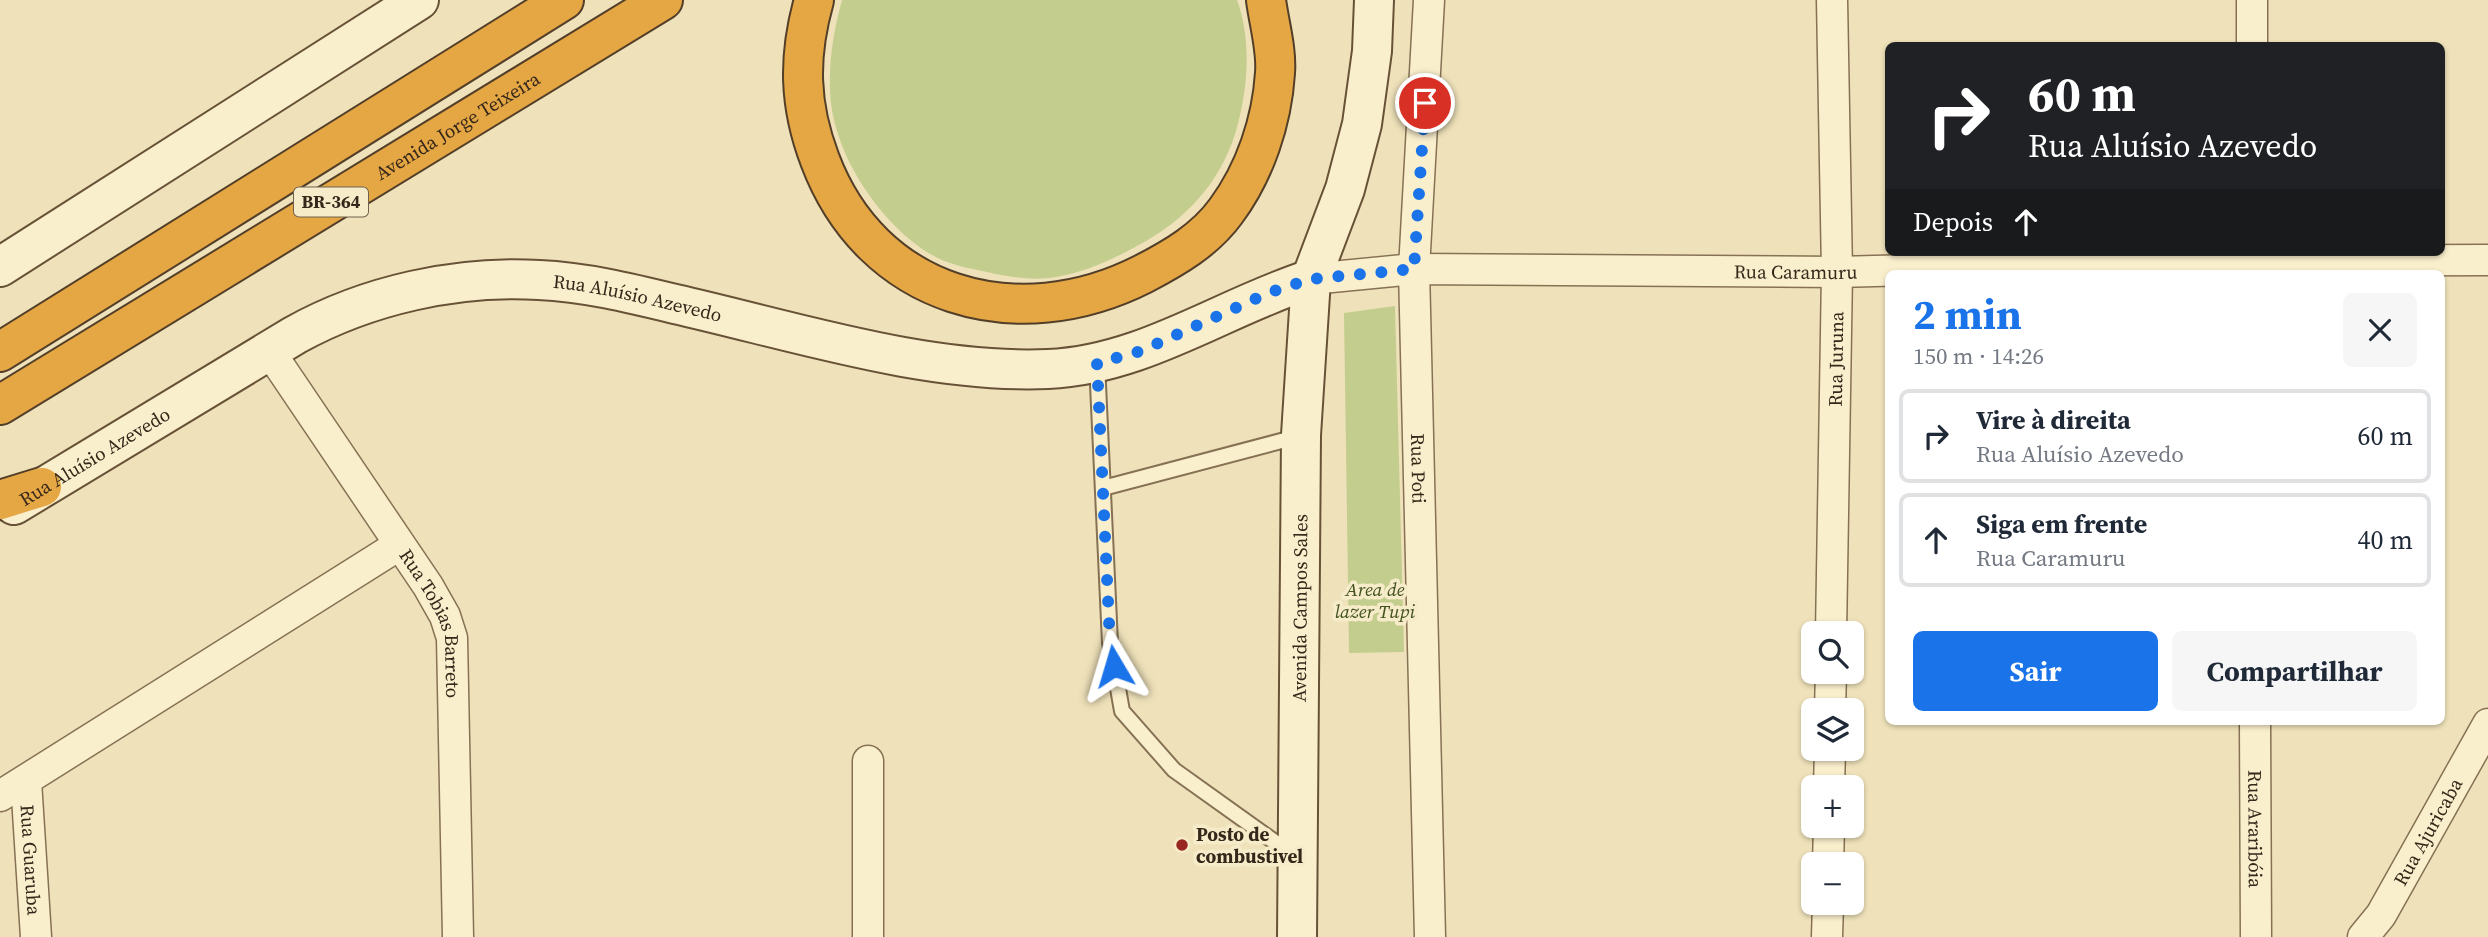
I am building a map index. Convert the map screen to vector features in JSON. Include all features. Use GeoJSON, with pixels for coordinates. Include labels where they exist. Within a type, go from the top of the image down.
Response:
{"type":"FeatureCollection","features":[{"type":"Feature","properties":{"kind":"highway","name":"BR-364"},"geometry":{"type":"LineString","coordinates":[[0,352],[564,0]]}},
{"type":"Feature","properties":{"kind":"highway","name":"Avenida Jorge Teixeira"},"geometry":{"type":"LineString","coordinates":[[0,405],[663,0]]}},
{"type":"Feature","properties":{"kind":"highway"},"geometry":{"type":"LineString","coordinates":[[814,0],[806,30],[802,93],[809,130],[842,205],[878,247],[914,276],[952,293],[1008,304],[1058,304],[1116,288],[1194,244],[1226,211],[1256,157],[1268,118],[1275,71],[1266,0]]}},
{"type":"Feature","properties":{"kind":"highway"},"geometry":{"type":"LineString","coordinates":[[0,500],[42,487]]}},
{"type":"Feature","properties":{"kind":"main road"},"geometry":{"type":"LineString","coordinates":[[0,267],[419,0]]}},
{"type":"Feature","properties":{"kind":"main road","name":"Avenida Campos Sales"},"geometry":{"type":"LineString","coordinates":[[1297,937],[1301,435],[1311,279],[1345,189],[1362,124],[1372,51],[1374,0]]}},
{"type":"Feature","properties":{"kind":"main road","name":"Rua Aluísio Azevedo"},"geometry":{"type":"LineString","coordinates":[[0,513],[330,316],[392,295],[471,283],[538,279],[607,288],[956,366],[1050,369],[1097,363],[1141,351],[1268,293],[1311,279]]}},
{"type":"Feature","properties":{"kind":"street","name":"Rua Poti"},"geometry":{"type":"LineString","coordinates":[[1429,0],[1414,269],[1430,937]]}},
{"type":"Feature","properties":{"kind":"street","name":"Rua Juruna"},"geometry":{"type":"LineString","coordinates":[[1832,0],[1837,272],[1832,621]]}},
{"type":"Feature","properties":{"kind":"street"},"geometry":{"type":"LineString","coordinates":[[2252,0],[2252,42]]}},
{"type":"Feature","properties":{"kind":"street","name":"Rua Caramuru"},"geometry":{"type":"LineString","coordinates":[[1920,270],[2251,262],[2488,260]]}},
{"type":"Feature","properties":{"kind":"street","name":"Rua Caramuru"},"geometry":{"type":"LineString","coordinates":[[1311,279],[1414,269],[1885,271]]}},
{"type":"Feature","properties":{"kind":"street","name":"Rua Tobias Barreto"},"geometry":{"type":"LineString","coordinates":[[270,352],[428,586],[445,616],[452,638],[458,937]]}},
{"type":"Feature","properties":{"kind":"street"},"geometry":{"type":"LineString","coordinates":[[0,796],[398,545]]}},
{"type":"Feature","properties":{"kind":"street","name":"Rua Ajuricaba"},"geometry":{"type":"LineString","coordinates":[[2363,937],[2381,915],[2488,724]]}},
{"type":"Feature","properties":{"kind":"street","name":"Rua Araribóia"},"geometry":{"type":"LineString","coordinates":[[2255,725],[2256,937]]}},
{"type":"Feature","properties":{"kind":"street"},"geometry":{"type":"LineString","coordinates":[[867,761],[868,937]]}},
{"type":"Feature","properties":{"kind":"street","name":"Rua Guaruba"},"geometry":{"type":"LineString","coordinates":[[26,780],[36,937]]}},
{"type":"Feature","properties":{"kind":"street"},"geometry":{"type":"LineString","coordinates":[[1827,937],[1828,915]]}},
{"type":"Feature","properties":{"kind":"lane"},"geometry":{"type":"LineString","coordinates":[[1097,363],[1110,643],[1122,711],[1174,770],[1297,858]]}},
{"type":"Feature","properties":{"kind":"lane"},"geometry":{"type":"LineString","coordinates":[[1103,488],[1301,435]]}},
{"type":"Feature","properties":{"kind":"green space"},"geometry":{"type":"Polygon","coordinates":[[[842,0],[1237,0],[1245,32],[1247,65],[1236,131],[1220,168],[1198,200],[1169,226],[1126,252],[1087,269],[1039,279],[1004,275],[949,263],[927,252],[891,222],[860,181],[848,159],[832,112],[830,89],[830,66],[842,0]]]}},
{"type":"Feature","properties":{"kind":"green space","name":"Area de lazer Tupi"},"geometry":{"type":"Polygon","coordinates":[[[1395,306],[1404,652],[1349,653],[1344,313],[1395,306]]]}},
{"type":"Feature","properties":{"kind":"place","name":"Posto de combustivel"},"geometry":{"type":"Point","coordinates":[1182,845]}},
{"type":"Feature","properties":{"kind":"route"},"geometry":{"type":"LineString","coordinates":[[1114,666],[1110,643],[1097,363],[1141,351],[1268,293],[1311,279],[1414,269],[1425,103]]}}]}
